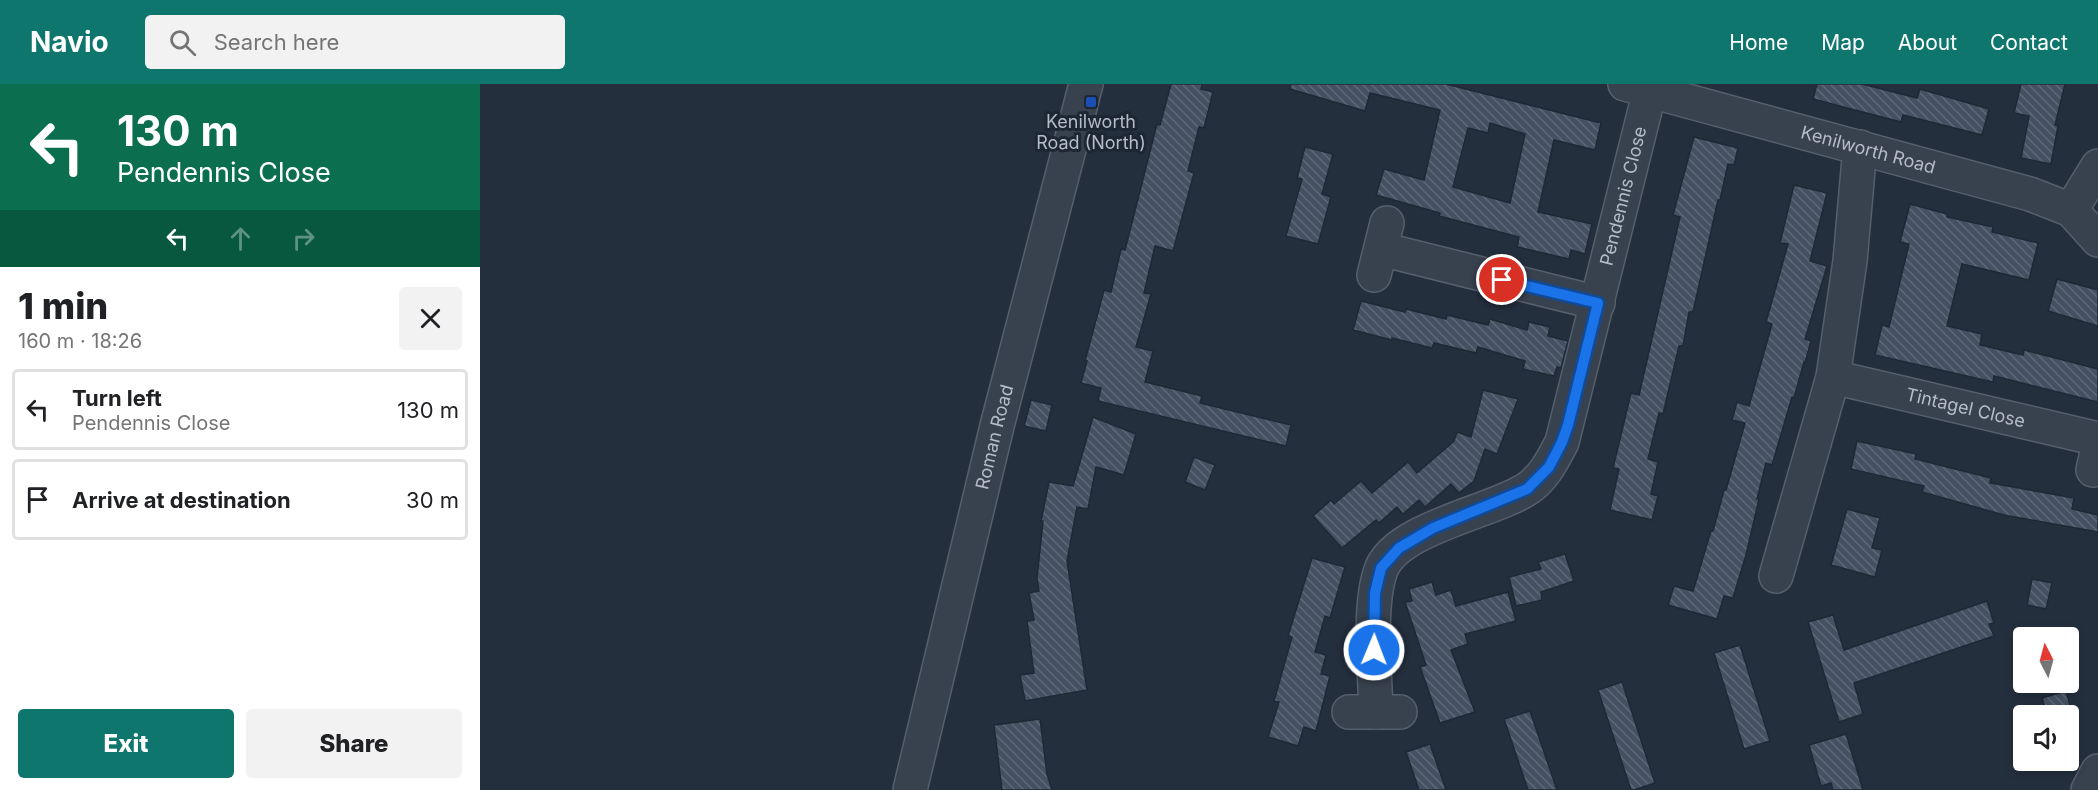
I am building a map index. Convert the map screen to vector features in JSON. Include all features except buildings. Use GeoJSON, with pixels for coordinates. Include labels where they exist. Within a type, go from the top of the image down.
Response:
{"type":"FeatureCollection","features":[{"type":"Feature","properties":{"kind":"street","name":"Roman Road"},"geometry":{"type":"LineString","coordinates":[[909,790],[997,426],[1086,84]]}},
{"type":"Feature","properties":{"kind":"street","name":"Kenilworth Road"},"geometry":{"type":"LineString","coordinates":[[1637,87],[2030,194],[2071,210],[2098,240]]}},
{"type":"Feature","properties":{"kind":"street","name":"Pendennis Close"},"geometry":{"type":"LineString","coordinates":[[1375,712],[1375,593],[1381,568],[1399,548],[1433,528],[1527,489],[1549,467],[1562,442],[1598,303],[1637,87]]}},
{"type":"Feature","properties":{"kind":"street"},"geometry":{"type":"LineString","coordinates":[[1786,571],[1833,376],[1850,261],[1860,147]]}},
{"type":"Feature","properties":{"kind":"street"},"geometry":{"type":"LineString","coordinates":[[2071,210],[2098,166]]}},
{"type":"Feature","properties":{"kind":"street"},"geometry":{"type":"LineString","coordinates":[[1380,249],[1598,303]]}},
{"type":"Feature","properties":{"kind":"street","name":"Tintagel Close"},"geometry":{"type":"LineString","coordinates":[[1833,376],[2096,452]]}},
{"type":"Feature","properties":{"kind":"street"},"geometry":{"type":"LineString","coordinates":[[2088,790],[2098,771]]}},
{"type":"Feature","properties":{"kind":"place","name":"Kenilworth Road (North)"},"geometry":{"type":"Point","coordinates":[1091,102]}},
{"type":"Feature","properties":{"kind":"route"},"geometry":{"type":"LineString","coordinates":[[1374,650],[1375,593],[1381,568],[1399,548],[1433,528],[1527,489],[1549,467],[1568,425],[1598,303],[1502,280]]}}]}
